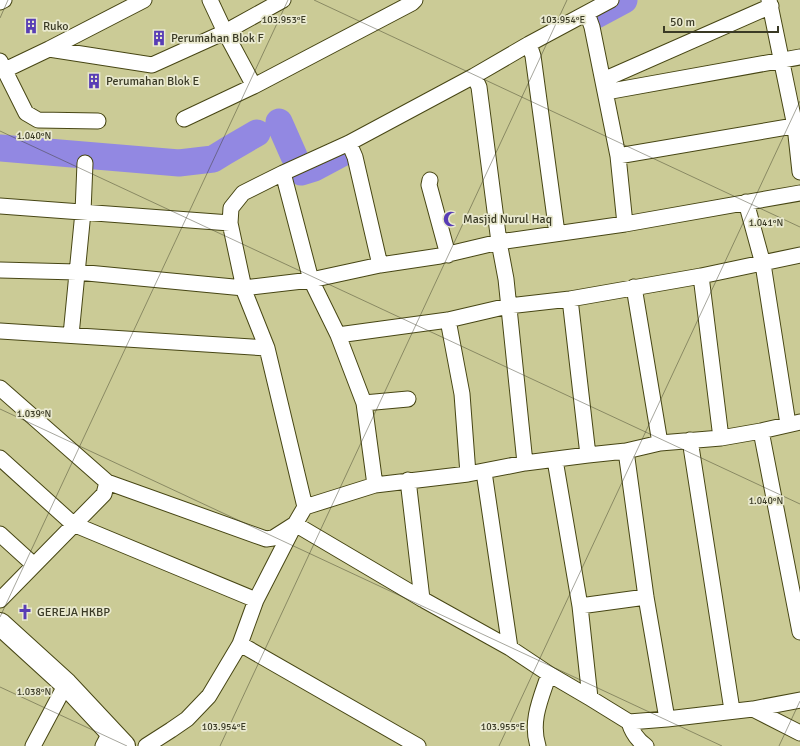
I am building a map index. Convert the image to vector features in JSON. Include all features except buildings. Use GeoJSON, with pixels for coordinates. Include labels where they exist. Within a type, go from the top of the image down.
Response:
{"type":"FeatureCollection","features":[{"type":"Feature","properties":{"kind":"street"},"geometry":{"type":"LineString","coordinates":[[0,2],[4,0]]}},
{"type":"Feature","properties":{"kind":"street"},"geometry":{"type":"LineString","coordinates":[[98,121],[38,120],[26,113],[2,65],[49,49],[144,0]]}},
{"type":"Feature","properties":{"kind":"street"},"geometry":{"type":"LineString","coordinates":[[210,0],[225,32],[254,86]]}},
{"type":"Feature","properties":{"kind":"street"},"geometry":{"type":"LineString","coordinates":[[49,49],[152,65],[225,32],[283,0]]}},
{"type":"Feature","properties":{"kind":"street"},"geometry":{"type":"LineString","coordinates":[[184,119],[254,86],[412,3],[415,0]]}},
{"type":"Feature","properties":{"kind":"street"},"geometry":{"type":"LineString","coordinates":[[305,507],[267,348],[244,288],[230,224],[231,208],[243,193],[349,143],[611,0]]}},
{"type":"Feature","properties":{"kind":"street"},"geometry":{"type":"LineString","coordinates":[[605,86],[770,3],[781,61],[797,126],[800,172]]}},
{"type":"Feature","properties":{"kind":"street"},"geometry":{"type":"LineString","coordinates":[[587,13],[592,27],[605,86],[618,156],[625,224]]}},
{"type":"Feature","properties":{"kind":"street"},"geometry":{"type":"LineString","coordinates":[[529,44],[533,56],[557,233]]}},
{"type":"Feature","properties":{"kind":"street"},"geometry":{"type":"LineString","coordinates":[[605,86],[800,57]]}},
{"type":"Feature","properties":{"kind":"street"},"geometry":{"type":"LineString","coordinates":[[474,76],[479,87],[499,242],[506,279],[525,463]]}},
{"type":"Feature","properties":{"kind":"street"},"geometry":{"type":"LineString","coordinates":[[618,156],[797,126]]}},
{"type":"Feature","properties":{"kind":"street"},"geometry":{"type":"LineString","coordinates":[[349,143],[355,157],[380,264]]}},
{"type":"Feature","properties":{"kind":"street"},"geometry":{"type":"LineString","coordinates":[[71,335],[83,212],[85,163]]}},
{"type":"Feature","properties":{"kind":"street"},"geometry":{"type":"LineString","coordinates":[[283,173],[311,280],[338,335],[364,403],[375,485]]}},
{"type":"Feature","properties":{"kind":"street"},"geometry":{"type":"LineString","coordinates":[[430,180],[429,185],[448,255]]}},
{"type":"Feature","properties":{"kind":"street"},"geometry":{"type":"LineString","coordinates":[[0,270],[77,272],[244,288],[311,280],[380,264],[448,255],[499,242],[625,224],[800,193]]}},
{"type":"Feature","properties":{"kind":"street"},"geometry":{"type":"LineString","coordinates":[[146,746],[187,719],[209,696],[240,644],[256,600],[305,507],[375,485],[484,472],[525,463],[626,451],[660,443],[722,438],[794,423],[763,264],[746,202]]}},
{"type":"Feature","properties":{"kind":"street"},"geometry":{"type":"LineString","coordinates":[[0,206],[230,224]]}},
{"type":"Feature","properties":{"kind":"street"},"geometry":{"type":"LineString","coordinates":[[338,335],[448,320],[508,306],[570,299],[701,276],[800,255]]}},
{"type":"Feature","properties":{"kind":"street"},"geometry":{"type":"LineString","coordinates":[[701,276],[722,438]]}},
{"type":"Feature","properties":{"kind":"street"},"geometry":{"type":"LineString","coordinates":[[634,287],[660,443]]}},
{"type":"Feature","properties":{"kind":"street"},"geometry":{"type":"LineString","coordinates":[[570,299],[588,455]]}},
{"type":"Feature","properties":{"kind":"street"},"geometry":{"type":"LineString","coordinates":[[448,320],[462,394],[468,474]]}},
{"type":"Feature","properties":{"kind":"street"},"geometry":{"type":"LineString","coordinates":[[0,331],[267,348]]}},
{"type":"Feature","properties":{"kind":"street"},"geometry":{"type":"LineString","coordinates":[[0,388],[107,482],[266,539],[273,538],[295,524]]}},
{"type":"Feature","properties":{"kind":"street"},"geometry":{"type":"LineString","coordinates":[[364,403],[408,399]]}},
{"type":"Feature","properties":{"kind":"street"},"geometry":{"type":"LineString","coordinates":[[761,431],[800,632]]}},
{"type":"Feature","properties":{"kind":"street"},"geometry":{"type":"LineString","coordinates":[[690,440],[732,710]]}},
{"type":"Feature","properties":{"kind":"street"},"geometry":{"type":"LineString","coordinates":[[626,451],[646,596],[667,719]]}},
{"type":"Feature","properties":{"kind":"street"},"geometry":{"type":"LineString","coordinates":[[0,458],[73,524],[256,600]]}},
{"type":"Feature","properties":{"kind":"street"},"geometry":{"type":"LineString","coordinates":[[555,460],[580,606],[590,698]]}},
{"type":"Feature","properties":{"kind":"street"},"geometry":{"type":"LineString","coordinates":[[484,472],[510,648]]}},
{"type":"Feature","properties":{"kind":"street"},"geometry":{"type":"LineString","coordinates":[[408,480],[422,599]]}},
{"type":"Feature","properties":{"kind":"street"},"geometry":{"type":"LineString","coordinates":[[0,600],[104,494],[107,482]]}},
{"type":"Feature","properties":{"kind":"street"},"geometry":{"type":"LineString","coordinates":[[295,524],[422,599],[510,648],[548,674],[629,722],[753,709],[800,700]]}},
{"type":"Feature","properties":{"kind":"street"},"geometry":{"type":"LineString","coordinates":[[0,534],[34,565]]}},
{"type":"Feature","properties":{"kind":"street"},"geometry":{"type":"LineString","coordinates":[[580,606],[646,596]]}},
{"type":"Feature","properties":{"kind":"street"},"geometry":{"type":"LineString","coordinates":[[0,624],[66,684],[113,741]]}},
{"type":"Feature","properties":{"kind":"street"},"geometry":{"type":"LineString","coordinates":[[240,644],[418,746]]}},
{"type":"Feature","properties":{"kind":"street"},"geometry":{"type":"LineString","coordinates":[[538,746],[535,728],[536,712],[548,674]]}},
{"type":"Feature","properties":{"kind":"street"},"geometry":{"type":"LineString","coordinates":[[33,746],[66,684]]}},
{"type":"Feature","properties":{"kind":"street"},"geometry":{"type":"LineString","coordinates":[[753,709],[800,732]]}},
{"type":"Feature","properties":{"kind":"street"},"geometry":{"type":"LineString","coordinates":[[629,722],[631,730],[635,736],[646,746]]}},
{"type":"Feature","properties":{"kind":"waterway"},"geometry":{"type":"LineString","coordinates":[[596,15],[624,0]]}},
{"type":"Feature","properties":{"kind":"waterway"},"geometry":{"type":"LineString","coordinates":[[279,122],[294,156]]}},
{"type":"Feature","properties":{"kind":"waterway"},"geometry":{"type":"LineString","coordinates":[[0,148],[179,163],[213,159],[257,133]]}},
{"type":"Feature","properties":{"kind":"waterway"},"geometry":{"type":"LineString","coordinates":[[301,172],[314,168],[344,152]]}},
{"type":"Feature","properties":{"kind":"place","name":"Ruko"},"geometry":{"type":"Point","coordinates":[31,26]}},
{"type":"Feature","properties":{"kind":"place","name":"Perumahan Blok F"},"geometry":{"type":"Point","coordinates":[159,38]}},
{"type":"Feature","properties":{"kind":"place","name":"Perumahan Blok E"},"geometry":{"type":"Point","coordinates":[94,81]}},
{"type":"Feature","properties":{"kind":"place","name":"Masjid Nurul Haq"},"geometry":{"type":"Point","coordinates":[451,219]}},
{"type":"Feature","properties":{"kind":"place","name":"GEREJA HKBP"},"geometry":{"type":"Point","coordinates":[25,612]}}]}
